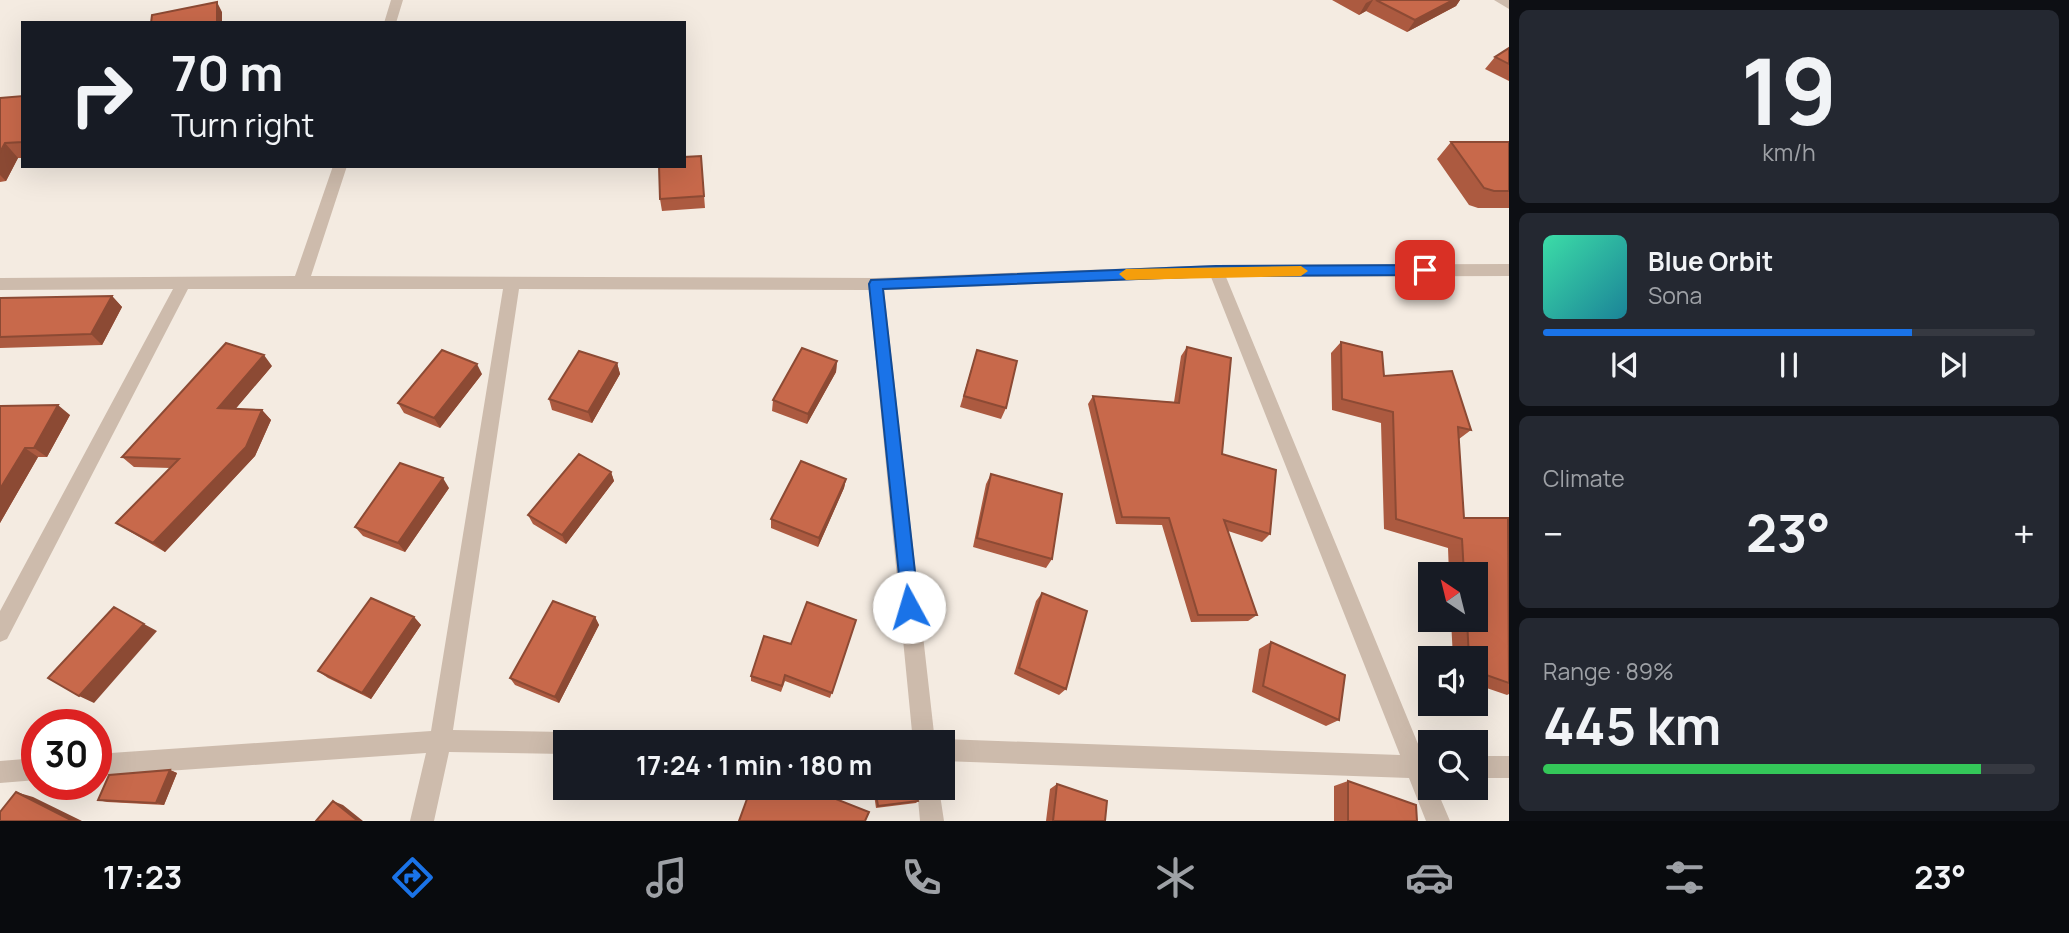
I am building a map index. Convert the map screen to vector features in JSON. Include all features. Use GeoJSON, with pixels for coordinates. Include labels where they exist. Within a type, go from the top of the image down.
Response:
{"type":"FeatureCollection","features":[{"type":"Feature","properties":{"kind":"street"},"geometry":{"type":"LineString","coordinates":[[391,21],[397,0]]}},
{"type":"Feature","properties":{"kind":"street"},"geometry":{"type":"LineString","coordinates":[[1500,0],[1509,5]]}},
{"type":"Feature","properties":{"kind":"street"},"geometry":{"type":"LineString","coordinates":[[301,282],[339,168]]}},
{"type":"Feature","properties":{"kind":"street"},"geometry":{"type":"LineString","coordinates":[[0,284],[876,284],[1216,271],[1509,270]]}},
{"type":"Feature","properties":{"kind":"street"},"geometry":{"type":"LineString","coordinates":[[1216,271],[1418,756]]}},
{"type":"Feature","properties":{"kind":"street"},"geometry":{"type":"LineString","coordinates":[[0,632],[183,284]]}},
{"type":"Feature","properties":{"kind":"street"},"geometry":{"type":"LineString","coordinates":[[422,821],[440,741],[512,284]]}},
{"type":"Feature","properties":{"kind":"street"},"geometry":{"type":"LineString","coordinates":[[876,284],[922,730]]}},
{"type":"Feature","properties":{"kind":"street"},"geometry":{"type":"LineString","coordinates":[[112,764],[440,741],[553,743]]}},
{"type":"Feature","properties":{"kind":"street"},"geometry":{"type":"LineString","coordinates":[[955,750],[1418,766]]}},
{"type":"Feature","properties":{"kind":"street"},"geometry":{"type":"LineString","coordinates":[[1488,767],[1509,767]]}},
{"type":"Feature","properties":{"kind":"street"},"geometry":{"type":"LineString","coordinates":[[0,772],[21,770]]}},
{"type":"Feature","properties":{"kind":"street"},"geometry":{"type":"LineString","coordinates":[[929,800],[932,821]]}},
{"type":"Feature","properties":{"kind":"street"},"geometry":{"type":"LineString","coordinates":[[1432,800],[1438,821]]}},
{"type":"Feature","properties":{"kind":"building"},"geometry":{"type":"Polygon","coordinates":[[[1376,0],[1453,0],[1415,20],[1376,0]]]}},
{"type":"Feature","properties":{"kind":"building"},"geometry":{"type":"Polygon","coordinates":[[[217,2],[217,21],[151,21],[152,15],[217,2]]]}},
{"type":"Feature","properties":{"kind":"building"},"geometry":{"type":"Polygon","coordinates":[[[1509,48],[1509,64],[1495,57],[1509,48]]]}},
{"type":"Feature","properties":{"kind":"building"},"geometry":{"type":"Polygon","coordinates":[[[21,96],[21,142],[5,143],[0,152],[0,98],[21,96]]]}},
{"type":"Feature","properties":{"kind":"building"},"geometry":{"type":"Polygon","coordinates":[[[1451,142],[1509,142],[1509,191],[1484,188],[1451,142]]]}},
{"type":"Feature","properties":{"kind":"building"},"geometry":{"type":"Polygon","coordinates":[[[701,156],[704,196],[660,199],[659,168],[686,168],[686,157],[701,156]]]}},
{"type":"Feature","properties":{"kind":"building"},"geometry":{"type":"Polygon","coordinates":[[[112,296],[91,334],[0,337],[0,298],[112,296]]]}},
{"type":"Feature","properties":{"kind":"building"},"geometry":{"type":"Polygon","coordinates":[[[1341,342],[1382,352],[1384,376],[1452,371],[1471,430],[1458,427],[1464,518],[1508,518],[1509,683],[1488,676],[1488,646],[1468,646],[1468,632],[1488,632],[1488,562],[1463,562],[1462,539],[1396,519],[1393,412],[1342,399],[1341,342]]]}},
{"type":"Feature","properties":{"kind":"building"},"geometry":{"type":"Polygon","coordinates":[[[226,343],[264,355],[218,408],[262,410],[246,447],[153,543],[116,523],[179,459],[122,457],[226,343]]]}},
{"type":"Feature","properties":{"kind":"building"},"geometry":{"type":"Polygon","coordinates":[[[1187,347],[1231,358],[1222,454],[1276,470],[1270,534],[1224,520],[1257,615],[1198,615],[1169,518],[1122,517],[1093,396],[1179,403],[1187,347]]]}},
{"type":"Feature","properties":{"kind":"building"},"geometry":{"type":"Polygon","coordinates":[[[802,348],[837,361],[808,414],[773,400],[802,348]]]}},
{"type":"Feature","properties":{"kind":"building"},"geometry":{"type":"Polygon","coordinates":[[[442,350],[477,364],[434,418],[398,403],[442,350]]]}},
{"type":"Feature","properties":{"kind":"building"},"geometry":{"type":"Polygon","coordinates":[[[977,350],[1017,361],[1006,408],[964,396],[977,350]]]}},
{"type":"Feature","properties":{"kind":"building"},"geometry":{"type":"Polygon","coordinates":[[[579,351],[617,363],[588,412],[549,399],[579,351]]]}},
{"type":"Feature","properties":{"kind":"building"},"geometry":{"type":"Polygon","coordinates":[[[58,405],[34,448],[25,448],[0,489],[0,406],[58,405]]]}},
{"type":"Feature","properties":{"kind":"building"},"geometry":{"type":"Polygon","coordinates":[[[579,454],[611,472],[562,535],[528,515],[579,454]]]}},
{"type":"Feature","properties":{"kind":"building"},"geometry":{"type":"Polygon","coordinates":[[[801,461],[846,479],[819,538],[771,519],[801,461]]]}},
{"type":"Feature","properties":{"kind":"building"},"geometry":{"type":"Polygon","coordinates":[[[400,463],[443,478],[398,543],[355,527],[400,463]]]}},
{"type":"Feature","properties":{"kind":"building"},"geometry":{"type":"Polygon","coordinates":[[[991,474],[1062,494],[1052,559],[977,538],[991,474]]]}},
{"type":"Feature","properties":{"kind":"building"},"geometry":{"type":"Polygon","coordinates":[[[1042,593],[1087,611],[1066,689],[1019,668],[1042,593]]]}},
{"type":"Feature","properties":{"kind":"building"},"geometry":{"type":"Polygon","coordinates":[[[371,598],[414,617],[362,693],[318,671],[371,598]]]}},
{"type":"Feature","properties":{"kind":"building"},"geometry":{"type":"Polygon","coordinates":[[[553,601],[595,617],[555,697],[510,678],[553,601]]]}},
{"type":"Feature","properties":{"kind":"building"},"geometry":{"type":"Polygon","coordinates":[[[807,602],[856,620],[832,693],[785,675],[782,686],[751,676],[764,636],[791,644],[807,602]]]}},
{"type":"Feature","properties":{"kind":"building"},"geometry":{"type":"Polygon","coordinates":[[[114,607],[144,624],[79,696],[48,678],[114,607]]]}},
{"type":"Feature","properties":{"kind":"building"},"geometry":{"type":"Polygon","coordinates":[[[1271,642],[1345,675],[1339,720],[1263,686],[1271,642]]]}},
{"type":"Feature","properties":{"kind":"building"},"geometry":{"type":"Polygon","coordinates":[[[170,770],[156,803],[98,800],[112,800],[112,775],[170,770]]]}},
{"type":"Feature","properties":{"kind":"building"},"geometry":{"type":"Polygon","coordinates":[[[1348,781],[1416,805],[1417,821],[1348,821],[1348,781]]]}},
{"type":"Feature","properties":{"kind":"building"},"geometry":{"type":"Polygon","coordinates":[[[1057,784],[1107,801],[1105,821],[1053,821],[1057,784]]]}},
{"type":"Feature","properties":{"kind":"building"},"geometry":{"type":"Polygon","coordinates":[[[16,792],[21,795],[21,800],[32,800],[69,819],[0,821],[0,812],[16,792]]]}},
{"type":"Feature","properties":{"kind":"building"},"geometry":{"type":"Polygon","coordinates":[[[747,800],[838,800],[869,812],[865,821],[739,821],[747,800]]]}},
{"type":"Feature","properties":{"kind":"building"},"geometry":{"type":"Polygon","coordinates":[[[877,800],[918,801],[878,806],[877,800]]]}},
{"type":"Feature","properties":{"kind":"building"},"geometry":{"type":"Polygon","coordinates":[[[333,801],[358,821],[316,821],[333,801]]]}},
{"type":"Feature","properties":{"kind":"slow traffic"},"geometry":{"type":"LineString","coordinates":[[1126,274],[1301,271]]}},
{"type":"Feature","properties":{"kind":"route"},"geometry":{"type":"LineString","coordinates":[[909,607],[876,284],[1216,271],[1425,270]]}}]}
